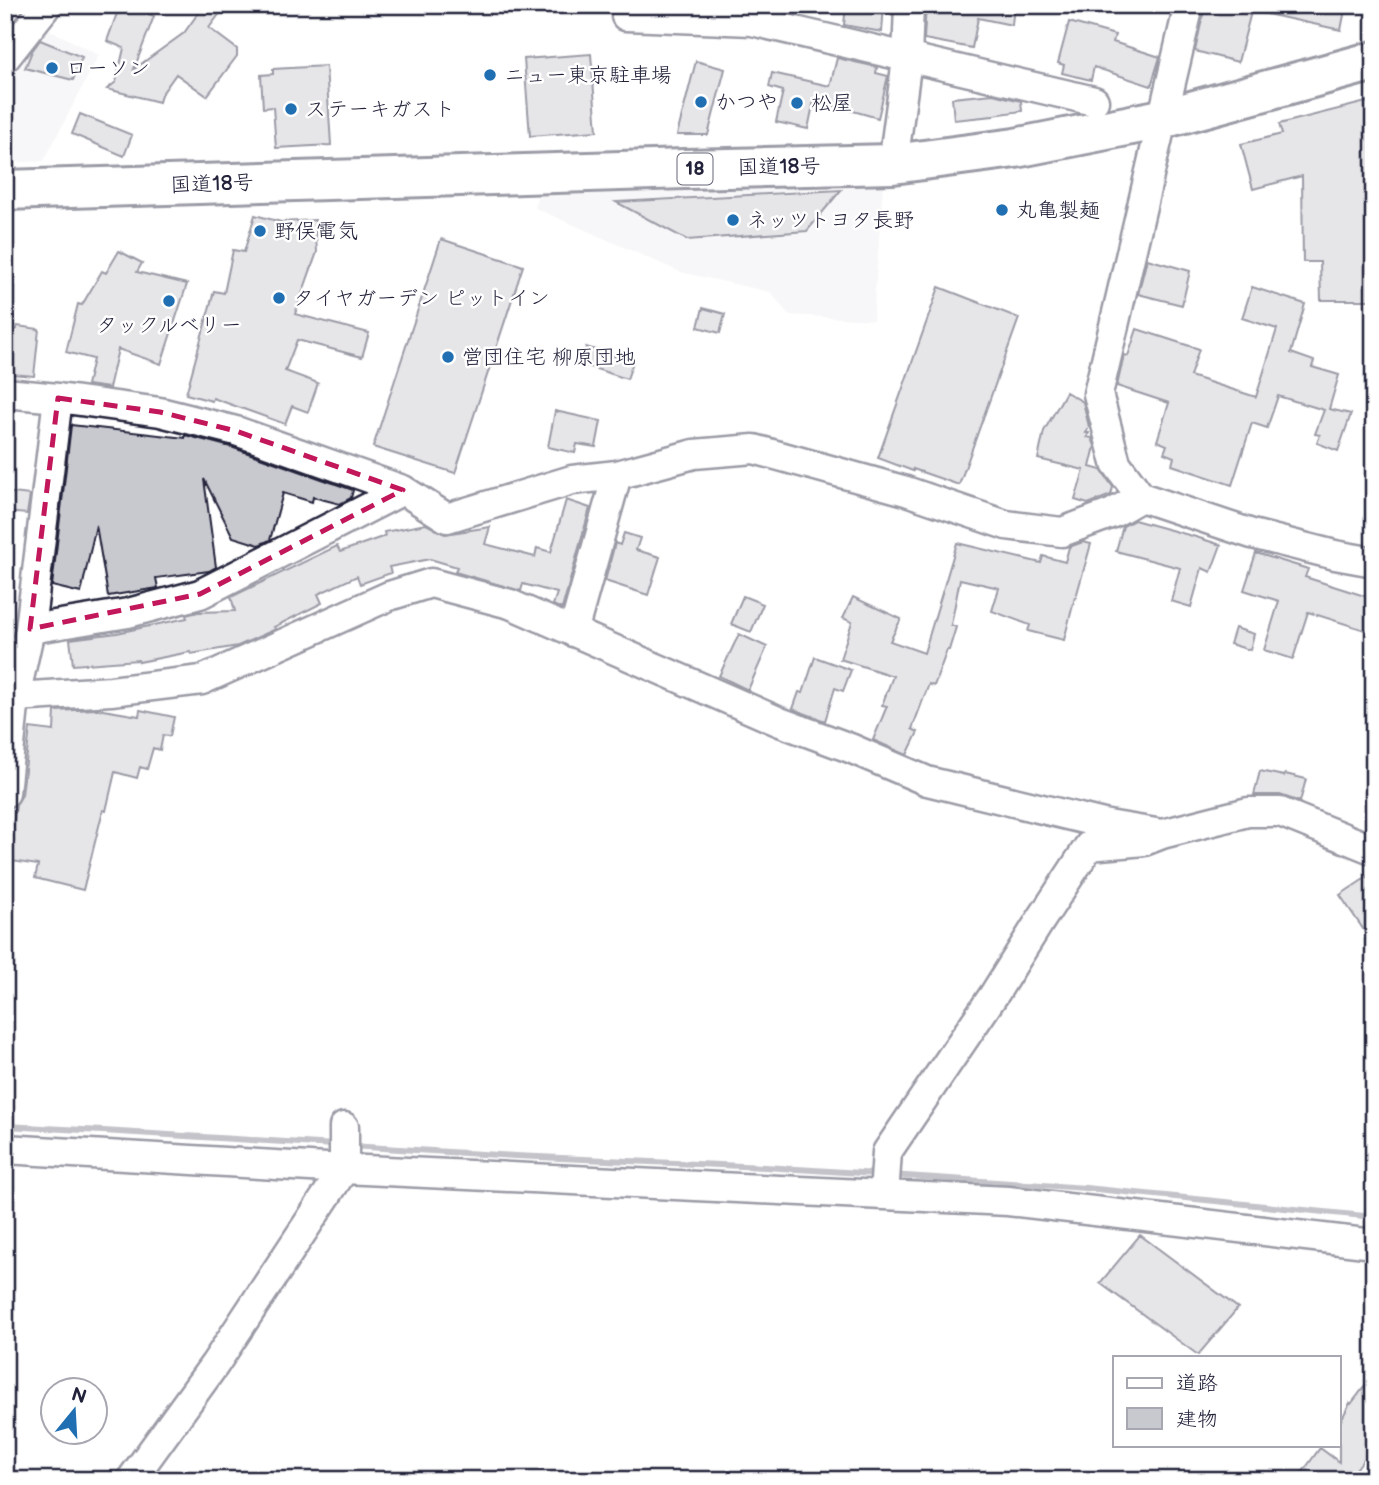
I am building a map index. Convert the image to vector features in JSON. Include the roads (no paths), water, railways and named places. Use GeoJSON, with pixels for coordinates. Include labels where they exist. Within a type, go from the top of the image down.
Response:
{"type":"FeatureCollection","features":[{"type":"Feature","properties":{"kind":"highway","name":"国道18号"},"geometry":{"type":"LineString","coordinates":[[5,190],[893,164],[1015,148],[1162,119],[1374,61]]}},
{"type":"Feature","properties":{"kind":"street"},"geometry":{"type":"LineString","coordinates":[[5,58],[47,5]]}},
{"type":"Feature","properties":{"kind":"street"},"geometry":{"type":"LineString","coordinates":[[626,5],[626,16],[752,22],[1094,101]]}},
{"type":"Feature","properties":{"kind":"street"},"geometry":{"type":"LineString","coordinates":[[893,164],[907,59],[909,5]]}},
{"type":"Feature","properties":{"kind":"street"},"geometry":{"type":"LineString","coordinates":[[1189,5],[1098,394],[1116,463],[1141,497],[1252,534],[1374,562]]}},
{"type":"Feature","properties":{"kind":"street"},"geometry":{"type":"LineString","coordinates":[[5,393],[160,412],[236,431],[403,491],[447,518],[572,480],[617,475],[694,454],[754,449],[906,491],[1006,525],[1062,532],[1113,513],[1141,497]]}},
{"type":"Feature","properties":{"kind":"street"},"geometry":{"type":"LineString","coordinates":[[5,793],[15,697],[30,629],[58,398]]}},
{"type":"Feature","properties":{"kind":"street"},"geometry":{"type":"LineString","coordinates":[[573,632],[617,475]]}},
{"type":"Feature","properties":{"kind":"street"},"geometry":{"type":"LineString","coordinates":[[30,629],[128,613],[200,594],[403,491]]}},
{"type":"Feature","properties":{"kind":"street"},"geometry":{"type":"LineString","coordinates":[[15,697],[111,691],[202,680],[389,596],[431,583],[509,604],[780,722],[850,748],[927,782],[1108,825],[1162,834]]}},
{"type":"Feature","properties":{"kind":"street"},"geometry":{"type":"LineString","coordinates":[[884,1189],[887,1152],[995,993],[1089,846],[1143,841],[1248,812],[1280,812],[1374,850]]}},
{"type":"Feature","properties":{"kind":"street"},"geometry":{"type":"LineString","coordinates":[[131,1480],[215,1364],[344,1163],[344,1127]]}},
{"type":"Feature","properties":{"kind":"street"},"geometry":{"type":"LineString","coordinates":[[5,1149],[884,1189],[1374,1244]]}},
{"type":"Feature","properties":{"kind":"waterway"},"geometry":{"type":"LineString","coordinates":[[5,1126],[335,1145]]}},
{"type":"Feature","properties":{"kind":"waterway"},"geometry":{"type":"LineString","coordinates":[[350,1146],[877,1174]]}},
{"type":"Feature","properties":{"kind":"waterway"},"geometry":{"type":"LineString","coordinates":[[891,1175],[1086,1188],[1374,1217]]}},
{"type":"Feature","properties":{"kind":"place","name":"ローソン"},"geometry":{"type":"Point","coordinates":[52,68]}},
{"type":"Feature","properties":{"kind":"place","name":"ニュー東京駐車場"},"geometry":{"type":"Point","coordinates":[490,75]}},
{"type":"Feature","properties":{"kind":"place","name":"かつや"},"geometry":{"type":"Point","coordinates":[701,102]}},
{"type":"Feature","properties":{"kind":"place","name":"松屋"},"geometry":{"type":"Point","coordinates":[797,103]}},
{"type":"Feature","properties":{"kind":"place","name":"ステーキガスト"},"geometry":{"type":"Point","coordinates":[291,109]}},
{"type":"Feature","properties":{"kind":"place","name":"丸亀製麺"},"geometry":{"type":"Point","coordinates":[1002,210]}},
{"type":"Feature","properties":{"kind":"place","name":"ネッツトヨタ長野"},"geometry":{"type":"Point","coordinates":[733,220]}},
{"type":"Feature","properties":{"kind":"place","name":"野俣電気"},"geometry":{"type":"Point","coordinates":[260,231]}},
{"type":"Feature","properties":{"kind":"place","name":"タイヤガーデン ピットイン"},"geometry":{"type":"Point","coordinates":[279,298]}},
{"type":"Feature","properties":{"kind":"place","name":"タックルベリー"},"geometry":{"type":"Point","coordinates":[169,301]}},
{"type":"Feature","properties":{"kind":"place","name":"営団住宅 柳原団地"},"geometry":{"type":"Point","coordinates":[448,357]}}]}
